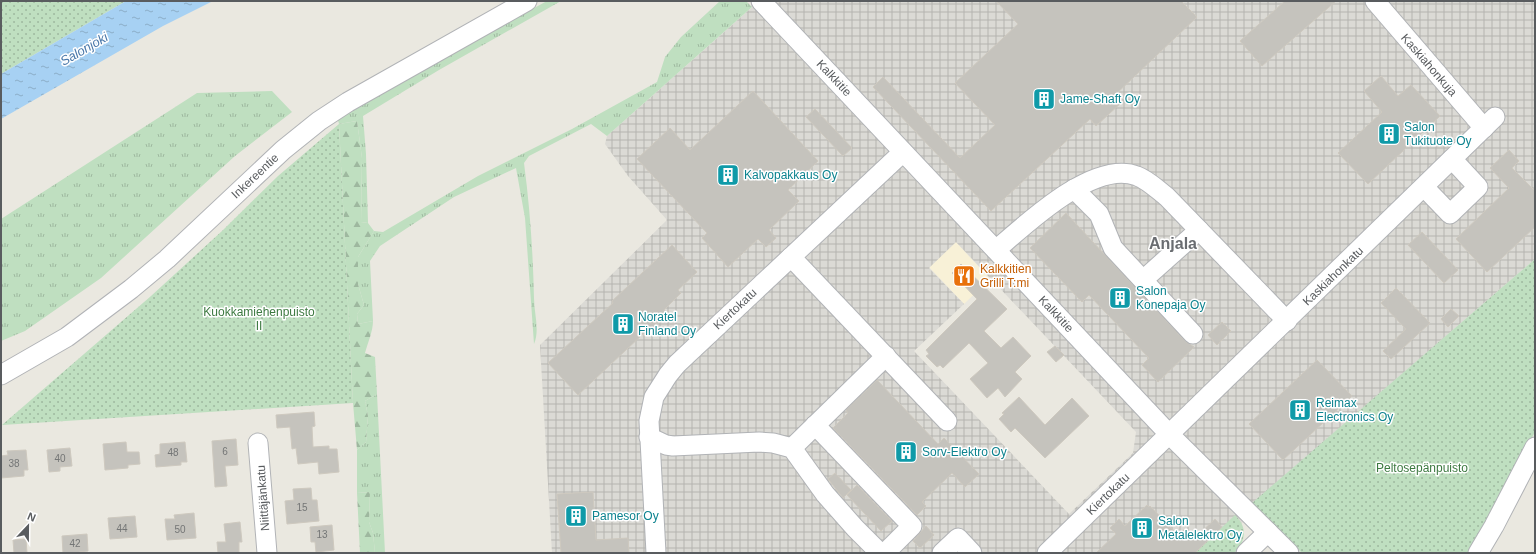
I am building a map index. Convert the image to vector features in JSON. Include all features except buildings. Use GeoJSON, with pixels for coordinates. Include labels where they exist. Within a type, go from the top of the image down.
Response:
{"type":"FeatureCollection","features":[{"type":"Feature","properties":{"kind":"street","name":"Inkereentie"},"geometry":{"type":"LineString","coordinates":[[1,375],[67,337],[131,289],[167,259],[283,150],[319,121],[348,102],[527,1]]}},
{"type":"Feature","properties":{"kind":"street","name":"Kalkkitie"},"geometry":{"type":"LineString","coordinates":[[761,1],[1170,435],[1289,553]]}},
{"type":"Feature","properties":{"kind":"street","name":"Kaskiahonkuja"},"geometry":{"type":"LineString","coordinates":[[1375,1],[1490,122]]}},
{"type":"Feature","properties":{"kind":"street","name":"Kaskiahonkatu"},"geometry":{"type":"LineString","coordinates":[[1170,435],[1490,122]]}},
{"type":"Feature","properties":{"kind":"street","name":"Kiertokatu"},"geometry":{"type":"LineString","coordinates":[[656,553],[649,436],[650,411],[654,397],[672,369],[903,152]]}},
{"type":"Feature","properties":{"kind":"street"},"geometry":{"type":"LineString","coordinates":[[1424,187],[1450,214],[1478,187],[1452,159]]}},
{"type":"Feature","properties":{"kind":"street"},"geometry":{"type":"LineString","coordinates":[[996,250],[1027,222],[1074,189],[1093,179],[1109,174],[1122,173],[1136,176],[1151,184],[1167,197],[1287,320]]}},
{"type":"Feature","properties":{"kind":"street"},"geometry":{"type":"LineString","coordinates":[[1074,189],[1099,214],[1113,248],[1193,334]]}},
{"type":"Feature","properties":{"kind":"street"},"geometry":{"type":"LineString","coordinates":[[1143,280],[1199,230]]}},
{"type":"Feature","properties":{"kind":"street"},"geometry":{"type":"LineString","coordinates":[[791,257],[947,421]]}},
{"type":"Feature","properties":{"kind":"street"},"geometry":{"type":"LineString","coordinates":[[792,448],[886,356]]}},
{"type":"Feature","properties":{"kind":"street"},"geometry":{"type":"LineString","coordinates":[[815,425],[912,526],[885,553]]}},
{"type":"Feature","properties":{"kind":"street","name":"Kiertokatu"},"geometry":{"type":"LineString","coordinates":[[1047,553],[1170,435]]}},
{"type":"Feature","properties":{"kind":"street"},"geometry":{"type":"LineString","coordinates":[[649,436],[666,445],[673,446],[759,442],[773,443],[792,448],[825,494],[855,528],[880,553]]}},
{"type":"Feature","properties":{"kind":"street","name":"Niittäjänkatu"},"geometry":{"type":"LineString","coordinates":[[258,443],[267,553]]}},
{"type":"Feature","properties":{"kind":"street"},"geometry":{"type":"LineString","coordinates":[[1478,553],[1494,526],[1535,447]]}},
{"type":"Feature","properties":{"kind":"street"},"geometry":{"type":"LineString","coordinates":[[1246,553],[1268,532]]}},
{"type":"Feature","properties":{"kind":"street"},"geometry":{"type":"LineString","coordinates":[[942,553],[958,538],[972,553]]}},
{"type":"Feature","properties":{"kind":"shaded area"},"geometry":{"type":"Polygon","coordinates":[[[759,1],[1535,1],[1535,259],[1238,516],[1243,522],[1211,553],[552,553],[540,345],[667,220],[628,176],[605,144],[607,136],[759,1]],[[956,242],[929,268],[964,304],[914,351],[1069,514],[1133,453],[1136,432],[956,242]]]}},
{"type":"Feature","properties":{"kind":"shaded area"},"geometry":{"type":"Polygon","coordinates":[[[956,242],[990,279],[964,304],[929,267],[956,242]]]}},
{"type":"Feature","properties":{"kind":"green space"},"geometry":{"type":"Polygon","coordinates":[[[1,1],[126,1],[1,74],[1,1]]]}},
{"type":"Feature","properties":{"kind":"green space"},"geometry":{"type":"Polygon","coordinates":[[[547,1],[561,1],[439,70],[363,116],[366,154],[368,223],[361,222],[362,158],[357,121],[339,124],[338,120],[388,88],[547,1]]]}},
{"type":"Feature","properties":{"kind":"green space"},"geometry":{"type":"Polygon","coordinates":[[[720,1],[746,1],[752,7],[607,136],[591,124],[529,156],[524,163],[531,230],[534,304],[537,327],[534,344],[525,218],[516,168],[454,197],[380,246],[370,261],[373,321],[358,324],[357,314],[364,305],[358,284],[358,257],[374,231],[383,232],[478,176],[572,129],[657,82],[665,57],[681,37],[720,1]]]}},
{"type":"Feature","properties":{"kind":"green space"},"geometry":{"type":"Polygon","coordinates":[[[272,91],[292,112],[235,156],[101,278],[25,331],[1,341],[1,219],[197,93],[272,91]]]}},
{"type":"Feature","properties":{"kind":"green space"},"geometry":{"type":"Polygon","coordinates":[[[357,121],[362,158],[361,222],[368,223],[374,231],[358,257],[358,284],[364,305],[357,314],[358,324],[373,321],[365,353],[375,357],[377,394],[365,401],[368,416],[366,442],[357,450],[353,403],[339,124],[357,121]]]}},
{"type":"Feature","properties":{"kind":"green space","name":"Kuokkamiehenpuisto II"},"geometry":{"type":"Polygon","coordinates":[[[339,124],[353,403],[2,425],[151,296],[222,231],[278,176],[339,124]]]}},
{"type":"Feature","properties":{"kind":"green space","name":"Peltosepänpuisto"},"geometry":{"type":"Polygon","coordinates":[[[1535,259],[1535,432],[1471,553],[1302,553],[1252,503],[1535,259]]]}},
{"type":"Feature","properties":{"kind":"green space"},"geometry":{"type":"Polygon","coordinates":[[[377,394],[385,553],[375,553],[373,533],[369,522],[370,492],[357,493],[357,450],[366,442],[368,416],[365,401],[377,394]]]}},
{"type":"Feature","properties":{"kind":"green space"},"geometry":{"type":"Polygon","coordinates":[[[370,492],[369,522],[373,533],[375,553],[360,553],[357,493],[370,492]]]}},
{"type":"Feature","properties":{"kind":"green space"},"geometry":{"type":"Polygon","coordinates":[[[1235,515],[1242,524],[1244,534],[1241,544],[1234,553],[1195,553],[1235,515]]]}},
{"type":"Feature","properties":{"kind":"water","name":"Salonjoki"},"geometry":{"type":"Polygon","coordinates":[[[126,1],[213,1],[163,26],[1,119],[1,74],[126,1]]]}},
{"type":"Feature","properties":{"kind":"place","name":"Jame-Shaft Oy"},"geometry":{"type":"Point","coordinates":[1044,99]}},
{"type":"Feature","properties":{"kind":"place","name":"Salon Tukituote Oy"},"geometry":{"type":"Point","coordinates":[1389,134]}},
{"type":"Feature","properties":{"kind":"place","name":"Kalvopakkaus Oy"},"geometry":{"type":"Point","coordinates":[728,175]}},
{"type":"Feature","properties":{"kind":"place","name":"Kalkkitien Grilli T:mi"},"geometry":{"type":"Point","coordinates":[964,276]}},
{"type":"Feature","properties":{"kind":"place","name":"Salon Konepaja Oy"},"geometry":{"type":"Point","coordinates":[1120,298]}},
{"type":"Feature","properties":{"kind":"place","name":"Noratel Finland Oy"},"geometry":{"type":"Point","coordinates":[623,324]}},
{"type":"Feature","properties":{"kind":"place","name":"Reimax Electronics Oy"},"geometry":{"type":"Point","coordinates":[1300,410]}},
{"type":"Feature","properties":{"kind":"place","name":"Sorv-Elektro Oy"},"geometry":{"type":"Point","coordinates":[906,452]}},
{"type":"Feature","properties":{"kind":"place","name":"Pamesor Oy"},"geometry":{"type":"Point","coordinates":[576,516]}},
{"type":"Feature","properties":{"kind":"place","name":"Salon Metalelektro Oy"},"geometry":{"type":"Point","coordinates":[1142,528]}},
{"type":"Feature","properties":{"kind":"district","name":"Anjala"},"geometry":{"type":"Point","coordinates":[1173,243]}}]}
